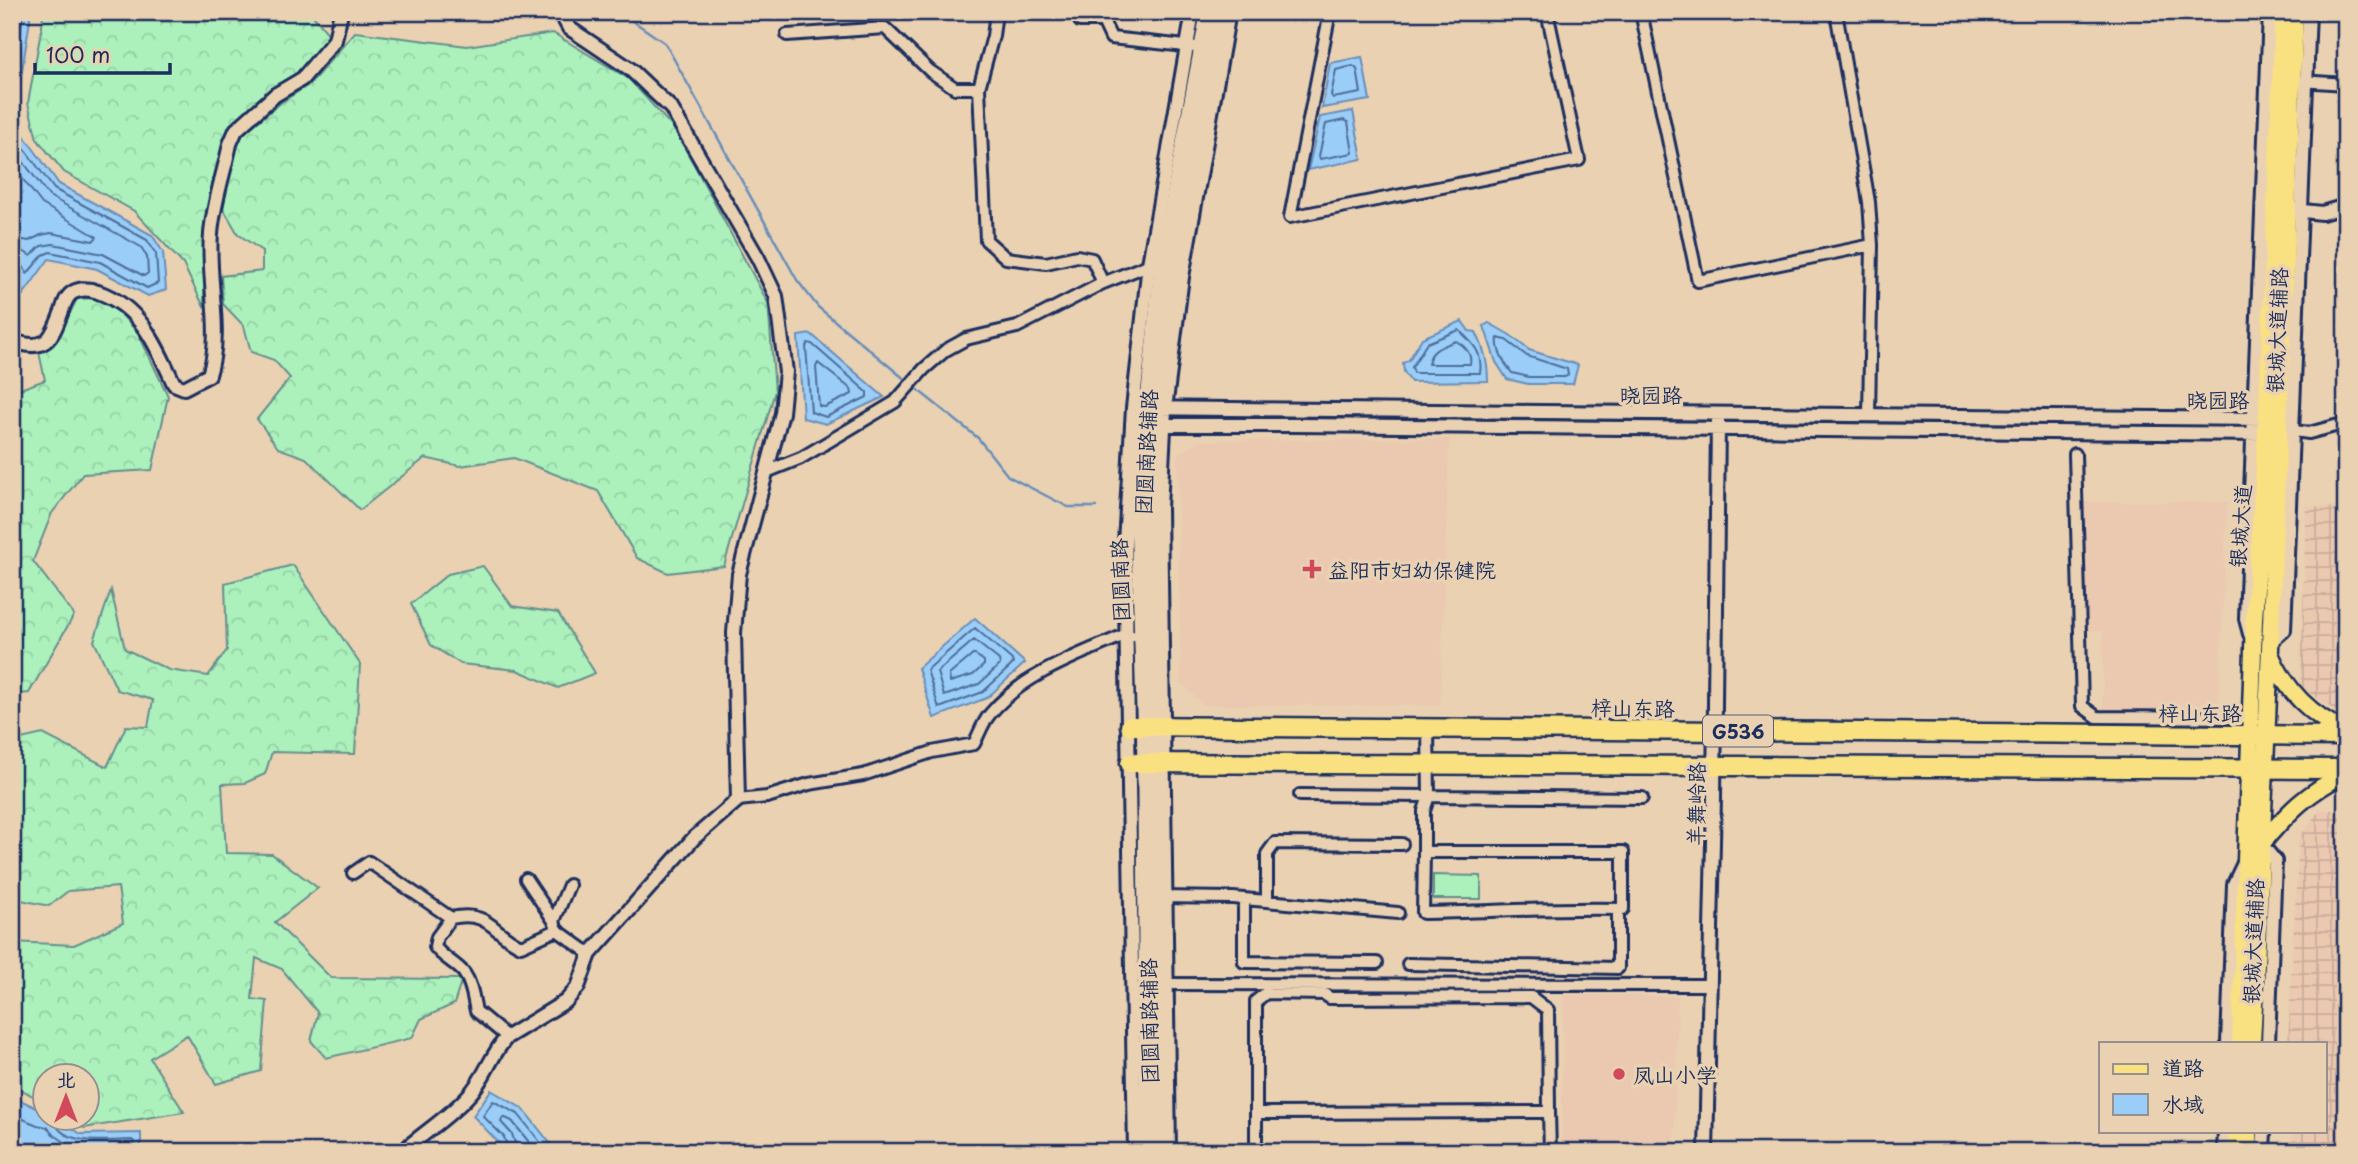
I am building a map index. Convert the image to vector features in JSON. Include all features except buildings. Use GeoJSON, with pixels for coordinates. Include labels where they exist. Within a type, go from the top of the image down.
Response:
{"type":"FeatureCollection","features":[{"type":"Feature","properties":{"kind":"highway","name":"梓山东路"},"geometry":{"type":"LineString","coordinates":[[1148,726],[1715,731],[2256,730],[2346,734]]}},
{"type":"Feature","properties":{"kind":"highway","name":"G536"},"geometry":{"type":"LineString","coordinates":[[1148,763],[2346,771]]}},
{"type":"Feature","properties":{"kind":"main road","name":"团圆南路"},"geometry":{"type":"LineString","coordinates":[[1148,726],[1135,636],[1138,530],[1149,424],[1156,262],[1194,47],[1208,12]]}},
{"type":"Feature","properties":{"kind":"main road","name":"团圆南路"},"geometry":{"type":"LineString","coordinates":[[1150,409],[1220,12]]}},
{"type":"Feature","properties":{"kind":"main road","name":"银城大道"},"geometry":{"type":"LineString","coordinates":[[2256,730],[2264,645],[2268,427],[2283,12]]}},
{"type":"Feature","properties":{"kind":"main road","name":"银城大道"},"geometry":{"type":"LineString","coordinates":[[2268,427],[2293,210],[2299,81],[2295,12]]}},
{"type":"Feature","properties":{"kind":"main road","name":"团圆南路"},"geometry":{"type":"LineString","coordinates":[[1147,1152],[1149,424]]}},
{"type":"Feature","properties":{"kind":"main road"},"geometry":{"type":"LineString","coordinates":[[1150,533],[1160,508]]}},
{"type":"Feature","properties":{"kind":"main road","name":"银城大道"},"geometry":{"type":"LineString","coordinates":[[2252,1042],[2263,844],[2256,730],[2264,645]]}},
{"type":"Feature","properties":{"kind":"main road"},"geometry":{"type":"LineString","coordinates":[[2264,645],[2280,675],[2300,701],[2324,721],[2346,734]]}},
{"type":"Feature","properties":{"kind":"main road","name":"团圆南路"},"geometry":{"type":"LineString","coordinates":[[1148,763],[1161,897],[1159,1152]]}},
{"type":"Feature","properties":{"kind":"main road","name":"银城大道"},"geometry":{"type":"LineString","coordinates":[[2240,1042],[2247,856],[2258,770]]}},
{"type":"Feature","properties":{"kind":"main road"},"geometry":{"type":"LineString","coordinates":[[2263,844],[2287,814],[2317,788],[2346,771]]}},
{"type":"Feature","properties":{"kind":"main road"},"geometry":{"type":"LineString","coordinates":[[2236,1152],[2237,1132]]}},
{"type":"Feature","properties":{"kind":"main road"},"geometry":{"type":"LineString","coordinates":[[2249,1132],[2249,1152]]}},
{"type":"Feature","properties":{"kind":"street"},"geometry":{"type":"LineString","coordinates":[[13,341],[31,347],[41,345],[51,336],[66,299],[74,292],[89,289],[119,301],[137,316],[152,337],[174,384],[184,388],[209,375],[213,364],[211,234],[230,144],[236,130],[275,95],[302,79],[335,40],[341,12]]}},
{"type":"Feature","properties":{"kind":"street"},"geometry":{"type":"LineString","coordinates":[[996,12],[993,36],[979,88],[986,240],[1006,258],[1046,263],[1077,257],[1091,259],[1103,283]]}},
{"type":"Feature","properties":{"kind":"street"},"geometry":{"type":"LineString","coordinates":[[1074,12],[1080,21],[1103,21],[1111,38],[1194,47],[1193,12]]}},
{"type":"Feature","properties":{"kind":"street","name":"团圆南路辅路"},"geometry":{"type":"LineString","coordinates":[[1135,1152],[1148,726],[1160,508],[1149,424],[1150,409],[1184,263],[1229,12]]}},
{"type":"Feature","properties":{"kind":"street"},"geometry":{"type":"LineString","coordinates":[[1330,12],[1290,217],[1579,160],[1547,12]]}},
{"type":"Feature","properties":{"kind":"street"},"geometry":{"type":"LineString","coordinates":[[1641,12],[1698,281],[1872,245]]}},
{"type":"Feature","properties":{"kind":"street"},"geometry":{"type":"LineString","coordinates":[[1836,12],[1869,202],[1872,245],[1869,415]]}},
{"type":"Feature","properties":{"kind":"street","name":"银城大道辅路"},"geometry":{"type":"LineString","coordinates":[[2264,645],[2246,619],[2268,427],[2270,12]]}},
{"type":"Feature","properties":{"kind":"street"},"geometry":{"type":"LineString","coordinates":[[2309,12],[2299,81],[2346,84]]}},
{"type":"Feature","properties":{"kind":"street"},"geometry":{"type":"LineString","coordinates":[[561,15],[569,28],[630,69],[671,108],[758,258],[776,296],[786,372],[782,413],[739,574],[734,633],[738,800]]}},
{"type":"Feature","properties":{"kind":"street"},"geometry":{"type":"LineString","coordinates":[[787,35],[886,29],[930,71],[955,88],[979,88]]}},
{"type":"Feature","properties":{"kind":"street"},"geometry":{"type":"LineString","coordinates":[[2293,210],[2322,213],[2346,206]]}},
{"type":"Feature","properties":{"kind":"street"},"geometry":{"type":"LineString","coordinates":[[766,472],[801,457],[895,402],[946,350],[966,339],[1017,327],[1103,283],[1156,262]]}},
{"type":"Feature","properties":{"kind":"street","name":"晓园路"},"geometry":{"type":"LineString","coordinates":[[1150,409],[1869,415],[2268,427]]}},
{"type":"Feature","properties":{"kind":"street","name":"羊舞岭路"},"geometry":{"type":"LineString","coordinates":[[1706,1152],[1715,766],[1718,414]]}},
{"type":"Feature","properties":{"kind":"street"},"geometry":{"type":"LineString","coordinates":[[2268,427],[2309,433],[2346,423]]}},
{"type":"Feature","properties":{"kind":"street","name":"晓园路"},"geometry":{"type":"LineString","coordinates":[[1149,424],[1718,428],[2268,427]]}},
{"type":"Feature","properties":{"kind":"street"},"geometry":{"type":"LineString","coordinates":[[2075,454],[2082,706],[2097,717],[2256,730]]}},
{"type":"Feature","properties":{"kind":"street"},"geometry":{"type":"LineString","coordinates":[[405,1152],[468,1096],[486,1073],[500,1044],[507,1037],[566,1001],[578,987],[590,954],[694,838],[738,800],[767,797],[809,784],[863,775],[932,752],[974,744],[989,715],[1019,687],[1060,664],[1122,636],[1135,636]]}},
{"type":"Feature","properties":{"kind":"street"},"geometry":{"type":"LineString","coordinates":[[1424,852],[1623,852],[1623,909],[1528,908],[1423,913],[1424,811],[1429,796],[1428,728]]}},
{"type":"Feature","properties":{"kind":"street"},"geometry":{"type":"LineString","coordinates":[[1300,795],[1642,799]]}},
{"type":"Feature","properties":{"kind":"street"},"geometry":{"type":"LineString","coordinates":[[1267,901],[1267,854],[1275,843],[1402,844]]}},
{"type":"Feature","properties":{"kind":"street","name":"银城大道辅路"},"geometry":{"type":"LineString","coordinates":[[2263,844],[2275,860],[2267,1042]]}},
{"type":"Feature","properties":{"kind":"street","name":"银城大道辅路"},"geometry":{"type":"LineString","coordinates":[[2228,1042],[2234,884],[2247,856]]}},
{"type":"Feature","properties":{"kind":"street"},"geometry":{"type":"LineString","coordinates":[[353,873],[369,862],[451,919]]}},
{"type":"Feature","properties":{"kind":"street"},"geometry":{"type":"LineString","coordinates":[[526,879],[556,925],[590,954]]}},
{"type":"Feature","properties":{"kind":"street"},"geometry":{"type":"LineString","coordinates":[[507,1037],[476,1011],[471,985],[463,972],[440,955],[435,947],[437,937],[451,919],[467,915],[487,921],[521,946],[556,925],[569,885]]}},
{"type":"Feature","properties":{"kind":"street"},"geometry":{"type":"LineString","coordinates":[[1161,897],[1244,899],[1398,913]]}},
{"type":"Feature","properties":{"kind":"street"},"geometry":{"type":"LineString","coordinates":[[1244,899],[1244,962],[1377,963]]}},
{"type":"Feature","properties":{"kind":"street"},"geometry":{"type":"LineString","coordinates":[[1408,964],[1618,968],[1618,909]]}},
{"type":"Feature","properties":{"kind":"street"},"geometry":{"type":"LineString","coordinates":[[1162,984],[1710,985]]}},
{"type":"Feature","properties":{"kind":"street","name":"团圆南路辅路"},"geometry":{"type":"LineString","coordinates":[[1162,984],[1169,1152]]}},
{"type":"Feature","properties":{"kind":"street"},"geometry":{"type":"LineString","coordinates":[[1256,1152],[1256,1002],[1266,993],[1324,994],[1330,998],[1531,997],[1548,1010],[1550,1152]]}},
{"type":"Feature","properties":{"kind":"street"},"geometry":{"type":"LineString","coordinates":[[1256,1113],[1549,1112]]}},
{"type":"Feature","properties":{"kind":"street"},"geometry":{"type":"LineString","coordinates":[[2224,1152],[2225,1132]]}},
{"type":"Feature","properties":{"kind":"street"},"geometry":{"type":"LineString","coordinates":[[2263,1152],[2264,1132]]}},
{"type":"Feature","properties":{"kind":"shaded area","name":"益阳市妇幼保健院"},"geometry":{"type":"Polygon","coordinates":[[[1449,439],[1440,705],[1204,705],[1181,683],[1178,455],[1199,441],[1449,439]]]}},
{"type":"Feature","properties":{"kind":"shaded area"},"geometry":{"type":"Polygon","coordinates":[[[2078,502],[2227,502],[2218,713],[2103,713],[2103,631],[2084,630],[2078,502]]]}},
{"type":"Feature","properties":{"kind":"shaded area"},"geometry":{"type":"Polygon","coordinates":[[[2306,506],[2346,508],[2346,709],[2334,709],[2301,687],[2306,506]]]}},
{"type":"Feature","properties":{"kind":"shaded area"},"geometry":{"type":"Polygon","coordinates":[[[2320,810],[2346,810],[2346,1122],[2326,1121],[2326,1042],[2288,1042],[2299,837],[2320,810]]]}},
{"type":"Feature","properties":{"kind":"shaded area","name":"凤山小学"},"geometry":{"type":"Polygon","coordinates":[[[1563,995],[1678,996],[1674,1152],[1562,1152],[1563,995]]]}},
{"type":"Feature","properties":{"kind":"shaded area"},"geometry":{"type":"Polygon","coordinates":[[[2326,1123],[2346,1124],[2346,1152],[2292,1152],[2293,1132],[2326,1132],[2326,1123]]]}},
{"type":"Feature","properties":{"kind":"green space"},"geometry":{"type":"Polygon","coordinates":[[[42,12],[310,12],[330,36],[299,76],[272,89],[228,132],[205,234],[204,307],[183,264],[134,211],[64,172],[37,139],[28,103],[43,20],[42,12]]]}},
{"type":"Feature","properties":{"kind":"green space"},"geometry":{"type":"Polygon","coordinates":[[[355,32],[467,46],[553,33],[629,79],[676,131],[768,303],[775,391],[724,566],[668,573],[637,558],[598,491],[514,458],[460,466],[425,458],[360,510],[306,458],[278,448],[257,419],[290,378],[274,360],[251,352],[244,326],[223,304],[221,276],[262,271],[262,251],[238,234],[223,208],[234,151],[244,133],[282,102],[310,84],[355,32]]]}},
{"type":"Feature","properties":{"kind":"green space"},"geometry":{"type":"Polygon","coordinates":[[[96,298],[120,313],[138,333],[168,396],[152,470],[83,474],[52,513],[33,561],[74,615],[29,693],[12,695],[12,392],[45,380],[39,352],[58,337],[77,299],[96,298]]]}},
{"type":"Feature","properties":{"kind":"green space"},"geometry":{"type":"Polygon","coordinates":[[[293,565],[360,664],[355,754],[272,752],[265,774],[245,783],[222,784],[226,853],[272,854],[318,888],[275,922],[331,978],[462,979],[454,1004],[421,1019],[412,1038],[326,1058],[311,1041],[318,1013],[282,969],[256,958],[252,999],[267,1001],[261,1071],[216,1084],[187,1035],[150,1058],[184,1112],[102,1125],[102,1062],[32,1062],[32,1096],[12,1084],[12,942],[74,945],[123,923],[118,887],[68,891],[49,906],[12,898],[12,741],[43,734],[107,767],[126,726],[148,727],[153,700],[117,690],[94,641],[111,590],[125,649],[169,670],[208,676],[227,650],[225,583],[293,565]]]}},
{"type":"Feature","properties":{"kind":"green space"},"geometry":{"type":"Polygon","coordinates":[[[483,566],[512,606],[558,613],[595,673],[558,688],[517,670],[461,664],[431,645],[411,604],[448,574],[483,566]]]}},
{"type":"Feature","properties":{"kind":"green space"},"geometry":{"type":"Polygon","coordinates":[[[1433,875],[1481,876],[1481,899],[1433,899],[1433,875]]]}},
{"type":"Feature","properties":{"kind":"water"},"geometry":{"type":"Polygon","coordinates":[[[12,12],[30,12],[14,122],[59,184],[152,235],[163,252],[166,290],[148,296],[97,269],[49,259],[23,295],[12,251],[12,12]]]}},
{"type":"Feature","properties":{"kind":"water"},"geometry":{"type":"Polygon","coordinates":[[[1362,57],[1370,100],[1322,108],[1330,63],[1362,57]]]}},
{"type":"Feature","properties":{"kind":"water"},"geometry":{"type":"Polygon","coordinates":[[[1353,111],[1362,159],[1308,170],[1320,117],[1353,111]]]}},
{"type":"Feature","properties":{"kind":"water"},"geometry":{"type":"Polygon","coordinates":[[[1462,321],[1469,331],[1476,332],[1479,338],[1488,381],[1411,382],[1404,372],[1403,363],[1409,360],[1422,338],[1462,321]]]}},
{"type":"Feature","properties":{"kind":"water"},"geometry":{"type":"Polygon","coordinates":[[[1489,323],[1529,350],[1578,365],[1573,384],[1528,384],[1507,379],[1496,362],[1484,326],[1489,323]]]}},
{"type":"Feature","properties":{"kind":"water"},"geometry":{"type":"Polygon","coordinates":[[[811,334],[884,397],[826,424],[803,418],[798,336],[811,334]]]}},
{"type":"Feature","properties":{"kind":"water"},"geometry":{"type":"Polygon","coordinates":[[[975,618],[1025,663],[987,698],[934,718],[918,668],[975,618]]]}},
{"type":"Feature","properties":{"kind":"water"},"geometry":{"type":"Polygon","coordinates":[[[491,1090],[523,1109],[557,1152],[503,1152],[498,1142],[473,1116],[491,1090]]]}},
{"type":"Feature","properties":{"kind":"water"},"geometry":{"type":"Polygon","coordinates":[[[12,1096],[32,1106],[32,1132],[141,1133],[141,1152],[12,1152],[12,1096]]]}},
{"type":"Feature","properties":{"kind":"waterway"},"geometry":{"type":"LineString","coordinates":[[474,12],[503,16],[557,14]]}},
{"type":"Feature","properties":{"kind":"waterway"},"geometry":{"type":"LineString","coordinates":[[567,13],[624,15],[665,43],[797,280],[818,307],[907,381]]}},
{"type":"Feature","properties":{"kind":"waterway"},"geometry":{"type":"LineString","coordinates":[[913,386],[978,438],[1008,476],[1068,507],[1096,507]]}},
{"type":"Feature","properties":{"kind":"place","name":"益阳市妇幼保健院"},"geometry":{"type":"Point","coordinates":[1312,569]}},
{"type":"Feature","properties":{"kind":"place","name":"凤山小学"},"geometry":{"type":"Point","coordinates":[1619,1074]}}]}
